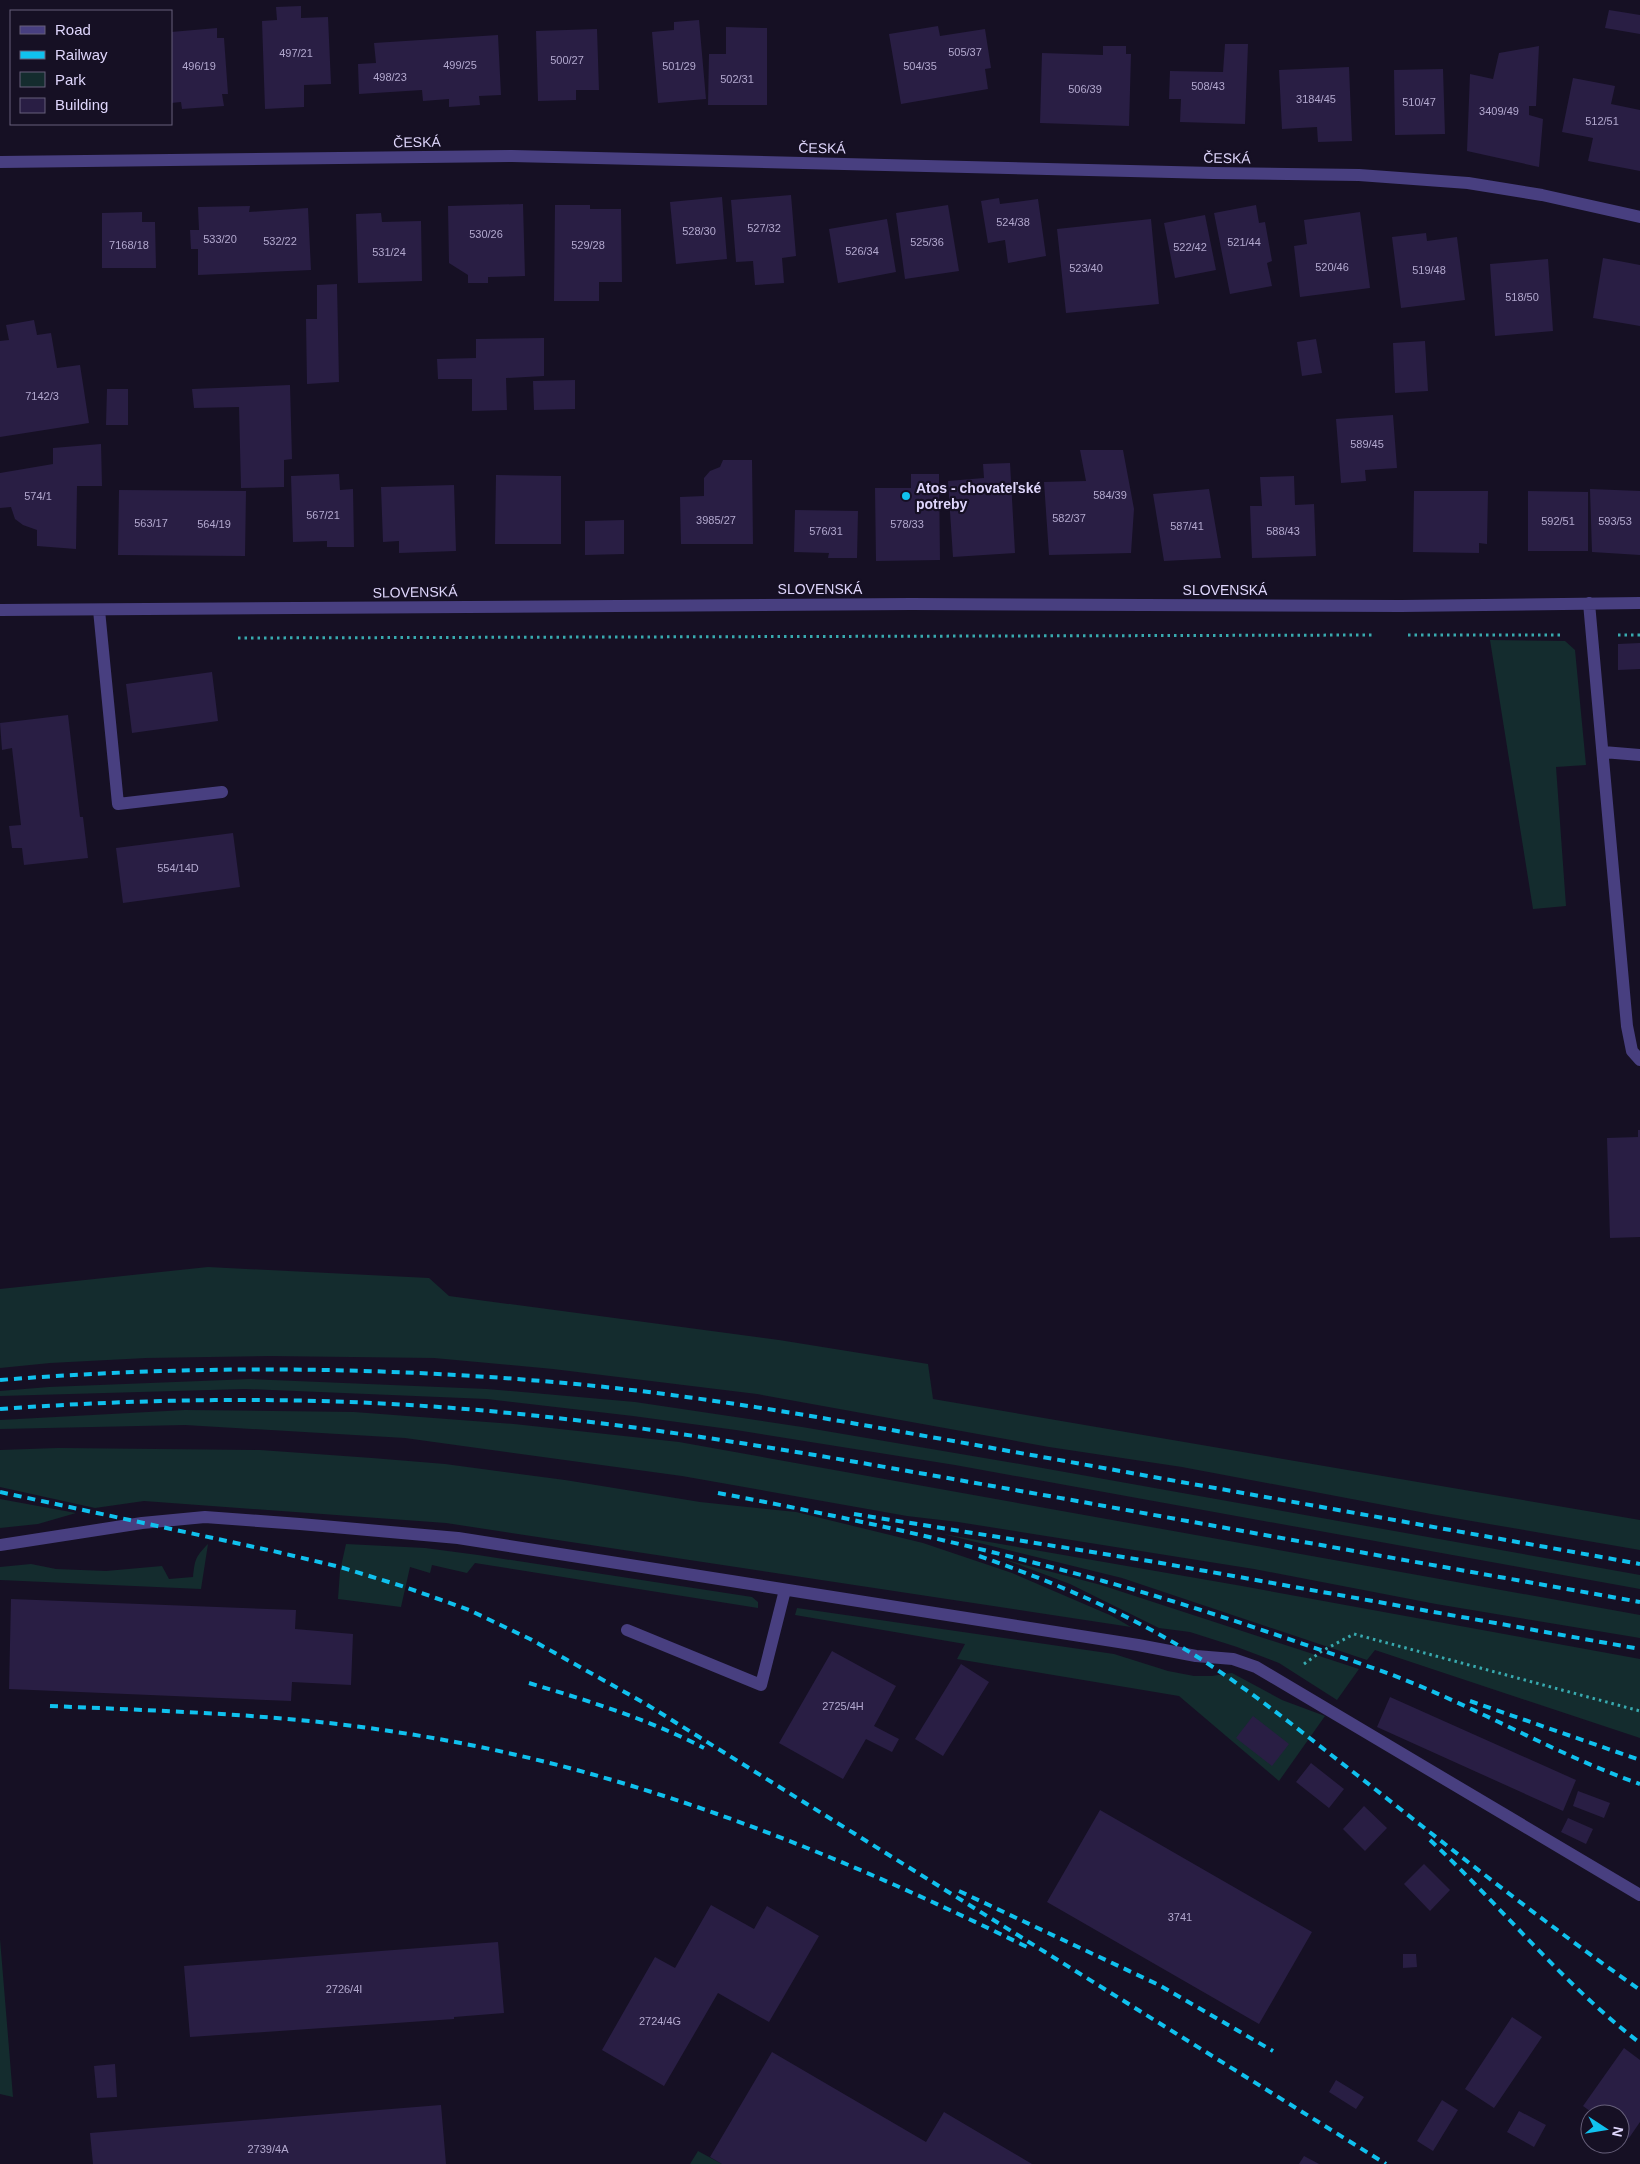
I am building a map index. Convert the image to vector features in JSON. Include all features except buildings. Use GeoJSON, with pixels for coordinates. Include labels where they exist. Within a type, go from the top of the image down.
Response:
{"type":"FeatureCollection","features":[{"type":"Feature","properties":{"kind":"street","name":"ČESKÁ"},"geometry":{"type":"LineString","coordinates":[[0,162],[512,156],[1359,175],[1468,183],[1542,195],[1640,217]]}},
{"type":"Feature","properties":{"kind":"street"},"geometry":{"type":"LineString","coordinates":[[1589,603],[1627,1026],[1632,1051],[1640,1060]]}},
{"type":"Feature","properties":{"kind":"street","name":"SLOVENSKÁ"},"geometry":{"type":"LineString","coordinates":[[0,610],[911,604],[1401,606],[1640,603]]}},
{"type":"Feature","properties":{"kind":"street"},"geometry":{"type":"LineString","coordinates":[[99,610],[118,804],[222,792]]}},
{"type":"Feature","properties":{"kind":"street"},"geometry":{"type":"LineString","coordinates":[[1603,752],[1640,755]]}},
{"type":"Feature","properties":{"kind":"street"},"geometry":{"type":"LineString","coordinates":[[0,1544],[142,1523],[205,1517],[458,1538],[1196,1656],[1233,1659],[1256,1667],[1640,1895]]}},
{"type":"Feature","properties":{"kind":"street"},"geometry":{"type":"LineString","coordinates":[[626,1630],[761,1685],[785,1590]]}},
{"type":"Feature","properties":{"kind":"path"},"geometry":{"type":"LineString","coordinates":[[228,638],[1376,635]]}},
{"type":"Feature","properties":{"kind":"path"},"geometry":{"type":"LineString","coordinates":[[1406,635],[1640,635]]}},
{"type":"Feature","properties":{"kind":"path"},"geometry":{"type":"LineString","coordinates":[[1304,1664],[1322,1651],[1354,1634],[1640,1711]]}},
{"type":"Feature","properties":{"kind":"green space"},"geometry":{"type":"Polygon","coordinates":[[[1490,640],[1565,641],[1575,650],[1586,765],[1556,767],[1566,906],[1533,909],[1490,640]]]}},
{"type":"Feature","properties":{"kind":"green space"},"geometry":{"type":"Polygon","coordinates":[[[208,1267],[429,1278],[449,1296],[779,1340],[928,1364],[933,1399],[1640,1520],[1640,1550],[1431,1514],[1182,1467],[1049,1447],[757,1394],[553,1369],[434,1358],[270,1356],[146,1358],[50,1363],[0,1368],[0,1289],[208,1267]]]}},
{"type":"Feature","properties":{"kind":"green space"},"geometry":{"type":"Polygon","coordinates":[[[251,1379],[487,1389],[635,1402],[802,1427],[1640,1575],[1640,1589],[955,1465],[736,1430],[633,1416],[487,1399],[245,1389],[0,1396],[0,1391],[49,1387],[251,1379]]]}},
{"type":"Feature","properties":{"kind":"green space"},"geometry":{"type":"Polygon","coordinates":[[[185,1410],[354,1412],[514,1424],[679,1442],[1640,1615],[1640,1638],[1436,1604],[1254,1569],[958,1522],[907,1516],[682,1476],[405,1438],[185,1425],[0,1429],[0,1420],[185,1410]]]}},
{"type":"Feature","properties":{"kind":"green space"},"geometry":{"type":"Polygon","coordinates":[[[58,1448],[260,1450],[445,1464],[565,1480],[700,1502],[796,1512],[923,1543],[1012,1573],[1112,1616],[1131,1627],[446,1523],[144,1501],[95,1508],[0,1487],[0,1450],[58,1448]]]}},
{"type":"Feature","properties":{"kind":"green space"},"geometry":{"type":"Polygon","coordinates":[[[0,1499],[76,1513],[38,1524],[0,1528],[0,1499]]]}},
{"type":"Feature","properties":{"kind":"green space"},"geometry":{"type":"Polygon","coordinates":[[[943,1534],[1242,1586],[1640,1659],[1640,1738],[1375,1650],[1367,1660],[1122,1578],[943,1534]]]}},
{"type":"Feature","properties":{"kind":"green space"},"geometry":{"type":"Polygon","coordinates":[[[208,1544],[201,1589],[0,1580],[0,1567],[31,1564],[56,1569],[106,1571],[162,1566],[169,1579],[193,1577],[196,1559],[208,1544]]]}},
{"type":"Feature","properties":{"kind":"green space"},"geometry":{"type":"Polygon","coordinates":[[[346,1544],[425,1548],[752,1597],[758,1602],[758,1608],[475,1563],[467,1573],[432,1565],[430,1573],[410,1567],[401,1607],[338,1599],[340,1571],[346,1544]]]}},
{"type":"Feature","properties":{"kind":"green space"},"geometry":{"type":"Polygon","coordinates":[[[1003,1559],[1101,1585],[1359,1669],[1337,1700],[1279,1663],[1190,1632],[1159,1628],[1070,1584],[1003,1559]]]}},
{"type":"Feature","properties":{"kind":"green space"},"geometry":{"type":"Polygon","coordinates":[[[797,1608],[1114,1654],[1168,1671],[1194,1676],[1232,1673],[1282,1700],[1325,1716],[1279,1781],[1179,1696],[957,1659],[965,1644],[795,1615],[797,1608]]]}},
{"type":"Feature","properties":{"kind":"green space"},"geometry":{"type":"Polygon","coordinates":[[[0,1939],[13,2097],[0,2094],[0,1939]]]}},
{"type":"Feature","properties":{"kind":"green space"},"geometry":{"type":"Polygon","coordinates":[[[698,2151],[722,2164],[690,2164],[698,2151]]]}},
{"type":"Feature","properties":{"kind":"railway"},"geometry":{"type":"LineString","coordinates":[[0,1380],[71,1375],[212,1370],[353,1371],[494,1377],[623,1389],[739,1404],[854,1423],[1640,1564]]}},
{"type":"Feature","properties":{"kind":"railway"},"geometry":{"type":"LineString","coordinates":[[0,1409],[187,1400],[312,1401],[437,1407],[570,1420],[713,1439],[854,1462],[1640,1602]]}},
{"type":"Feature","properties":{"kind":"railway"},"geometry":{"type":"LineString","coordinates":[[0,1492],[340,1567],[405,1587],[469,1610],[530,1639],[646,1704],[1386,2164]]}},
{"type":"Feature","properties":{"kind":"railway"},"geometry":{"type":"LineString","coordinates":[[718,1493],[863,1522],[959,1544],[1103,1581],[1206,1612],[1342,1657],[1410,1682],[1573,1757],[1640,1784]]}},
{"type":"Feature","properties":{"kind":"railway"},"geometry":{"type":"LineString","coordinates":[[854,1514],[1161,1563],[1640,1649]]}},
{"type":"Feature","properties":{"kind":"railway"},"geometry":{"type":"LineString","coordinates":[[979,1556],[1090,1600],[1144,1626],[1196,1656],[1278,1714],[1532,1911],[1640,1990]]}},
{"type":"Feature","properties":{"kind":"railway"},"geometry":{"type":"LineString","coordinates":[[529,1683],[640,1719],[704,1748]]}},
{"type":"Feature","properties":{"kind":"railway"},"geometry":{"type":"LineString","coordinates":[[1470,1701],[1640,1760]]}},
{"type":"Feature","properties":{"kind":"railway"},"geometry":{"type":"LineString","coordinates":[[50,1706],[223,1714],[353,1726],[479,1747],[560,1766],[640,1788],[798,1844],[875,1876],[1027,1947]]}},
{"type":"Feature","properties":{"kind":"railway"},"geometry":{"type":"LineString","coordinates":[[1430,1840],[1558,1970],[1611,2020],[1640,2043]]}},
{"type":"Feature","properties":{"kind":"railway"},"geometry":{"type":"LineString","coordinates":[[959,1891],[1159,1985],[1273,2051]]}},
{"type":"Feature","properties":{"kind":"place","name":"Atos - chovateľské potreby"},"geometry":{"type":"Point","coordinates":[906,496]}}]}
